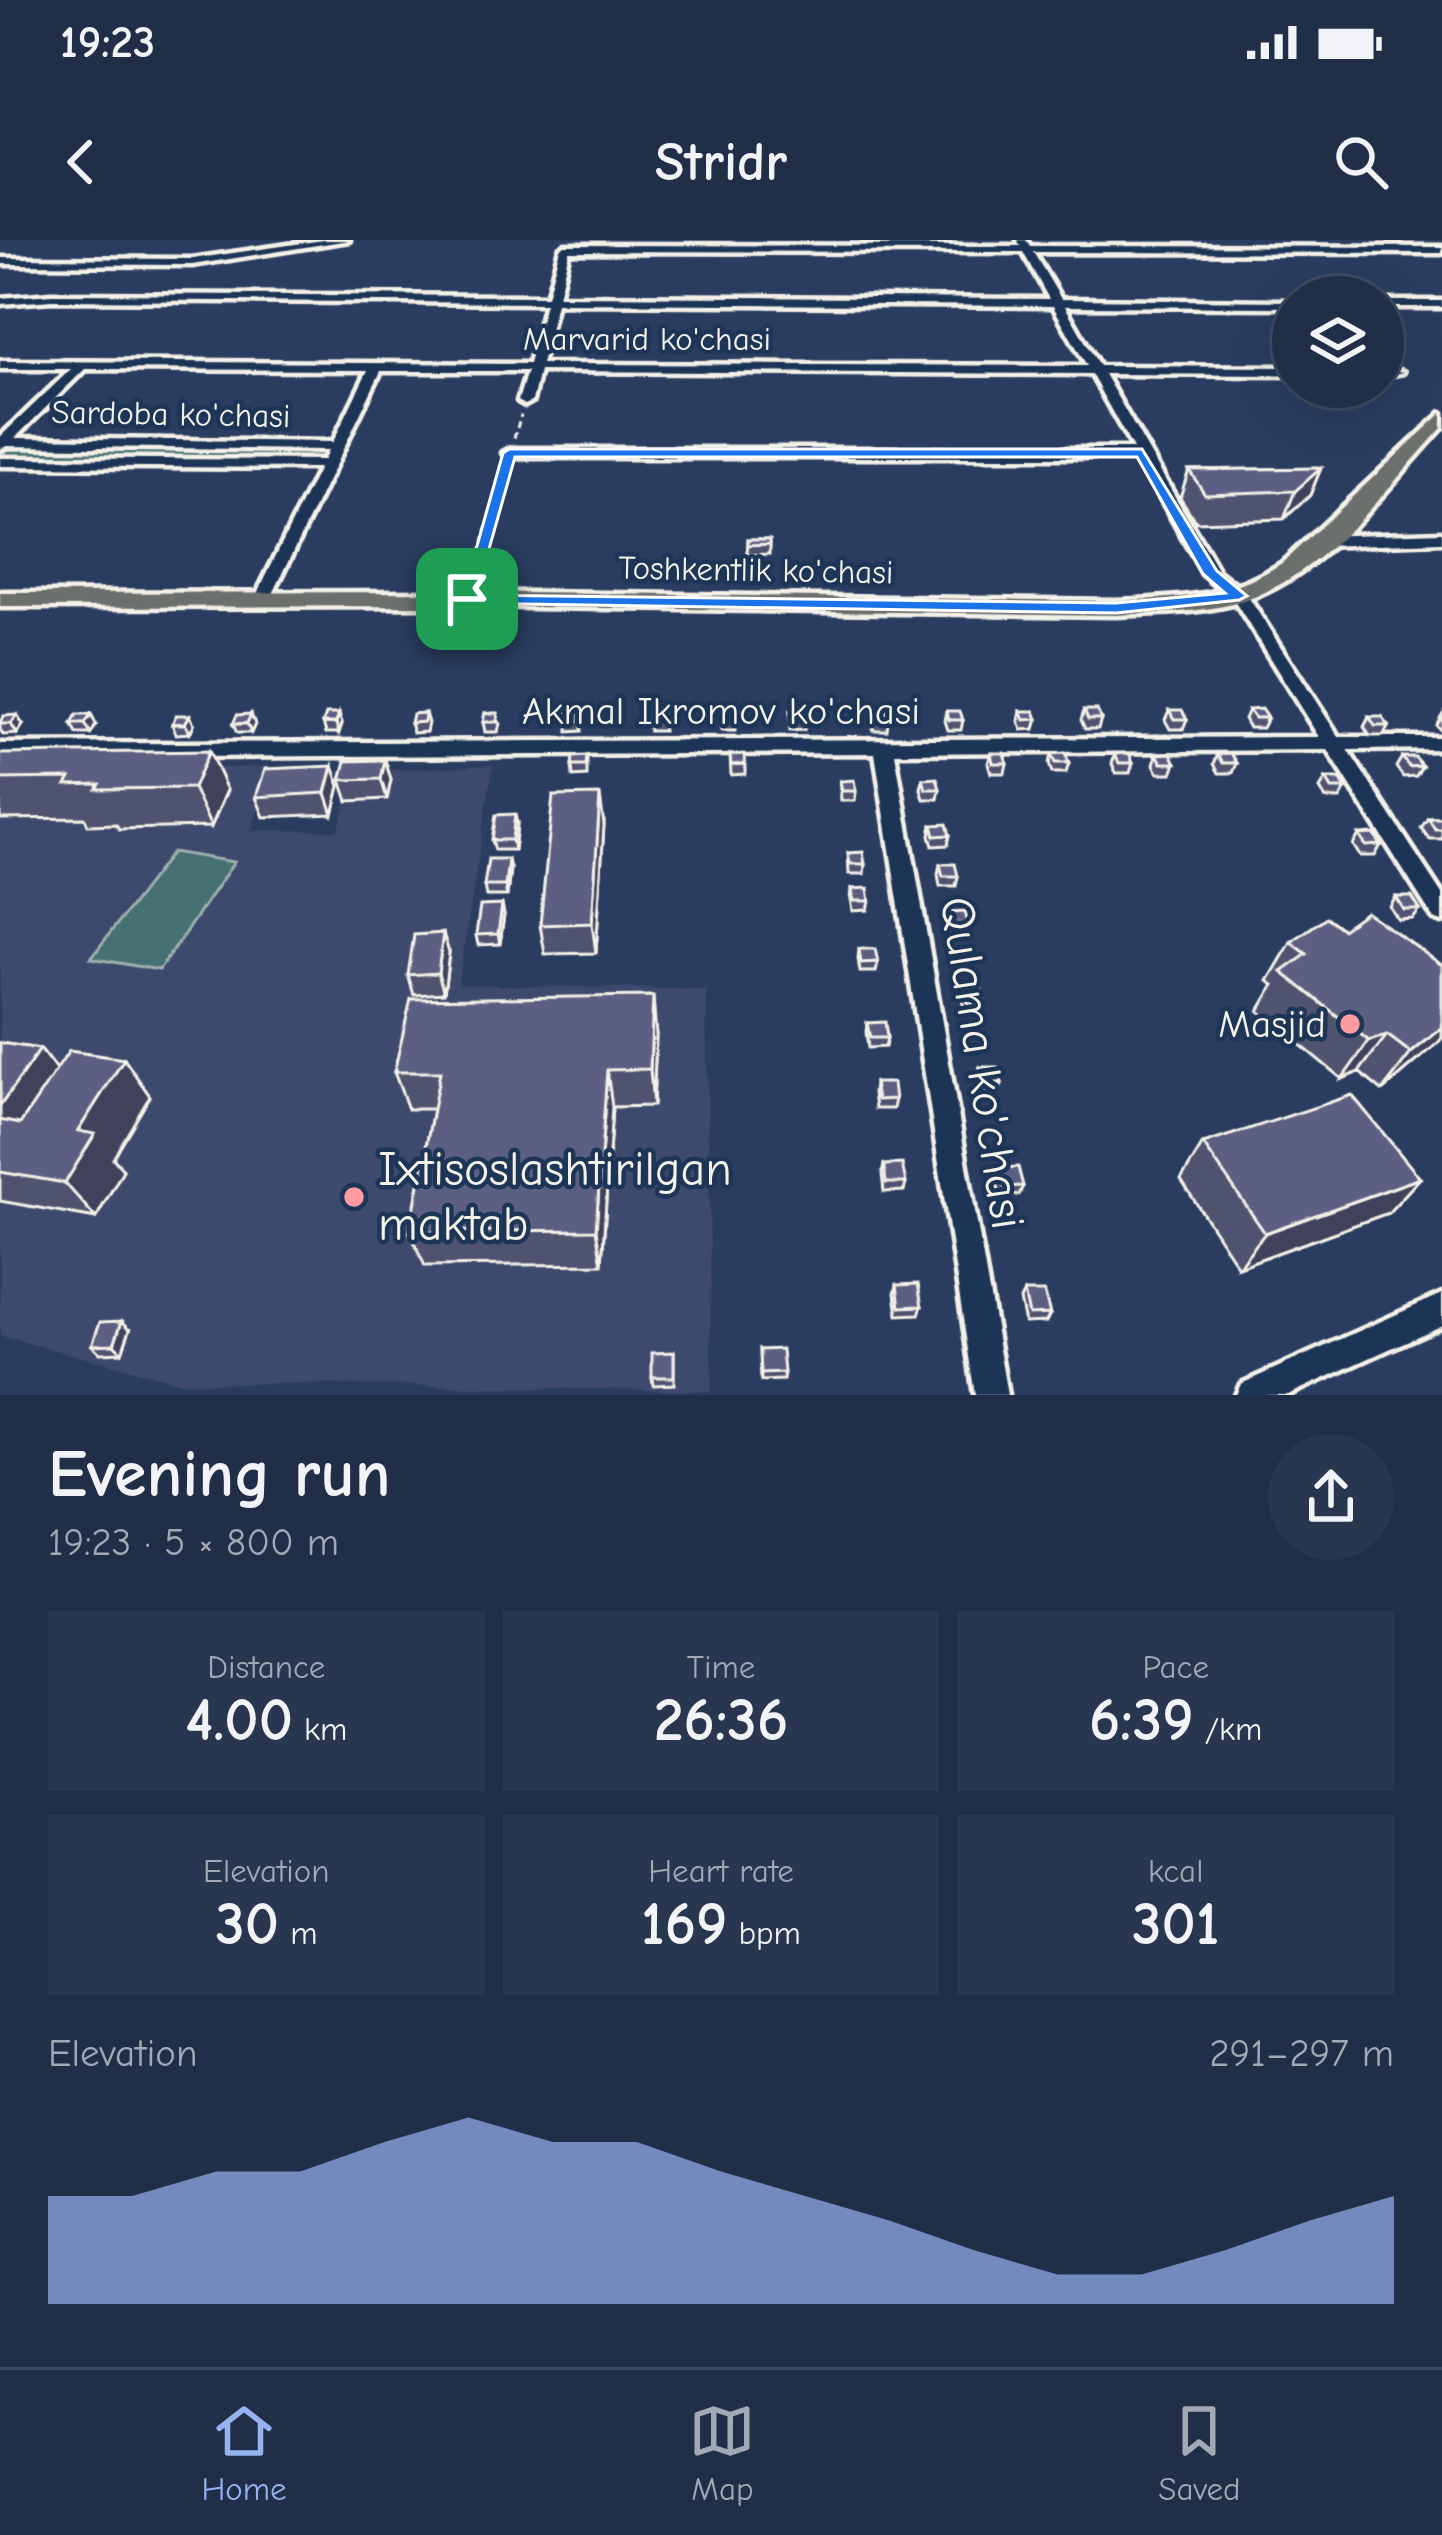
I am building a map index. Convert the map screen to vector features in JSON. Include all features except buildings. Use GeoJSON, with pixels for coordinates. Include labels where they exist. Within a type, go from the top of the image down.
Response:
{"type":"FeatureCollection","features":[{"type":"Feature","properties":{"kind":"main road","name":"Toshkentlik ko'chasi"},"geometry":{"type":"LineString","coordinates":[[0,600],[467,599],[1116,608],[1239,596],[1288,569],[1320,541],[1442,418]]}},
{"type":"Feature","properties":{"kind":"street"},"geometry":{"type":"LineString","coordinates":[[278,240],[296,248]]}},
{"type":"Feature","properties":{"kind":"street"},"geometry":{"type":"LineString","coordinates":[[0,261],[192,262],[344,240]]}},
{"type":"Feature","properties":{"kind":"street"},"geometry":{"type":"LineString","coordinates":[[1024,244],[1210,574],[1239,596],[1442,913]]}},
{"type":"Feature","properties":{"kind":"street"},"geometry":{"type":"LineString","coordinates":[[525,401],[565,248],[1024,244],[1442,250]]}},
{"type":"Feature","properties":{"kind":"street"},"geometry":{"type":"LineString","coordinates":[[52,297],[85,262]]}},
{"type":"Feature","properties":{"kind":"street"},"geometry":{"type":"LineString","coordinates":[[0,301],[52,297],[1272,304]]}},
{"type":"Feature","properties":{"kind":"street"},"geometry":{"type":"LineString","coordinates":[[1404,304],[1442,304]]}},
{"type":"Feature","properties":{"kind":"street","name":"Marvarid ko'chasi"},"geometry":{"type":"LineString","coordinates":[[0,364],[1272,371]]}},
{"type":"Feature","properties":{"kind":"street"},"geometry":{"type":"LineString","coordinates":[[2,444],[83,364]]}},
{"type":"Feature","properties":{"kind":"street"},"geometry":{"type":"LineString","coordinates":[[262,600],[377,364]]}},
{"type":"Feature","properties":{"kind":"street","name":"Sardoba ko'chasi"},"geometry":{"type":"LineString","coordinates":[[2,444],[338,446]]}},
{"type":"Feature","properties":{"kind":"street"},"geometry":{"type":"LineString","coordinates":[[509,453],[1142,453]]}},
{"type":"Feature","properties":{"kind":"street","name":"Sardoba ko'chasi"},"geometry":{"type":"LineString","coordinates":[[0,462],[328,464]]}},
{"type":"Feature","properties":{"kind":"street"},"geometry":{"type":"LineString","coordinates":[[1320,541],[1442,537]]}},
{"type":"Feature","properties":{"kind":"street","name":"Akmal Ikromov ko'chasi"},"geometry":{"type":"LineString","coordinates":[[0,751],[1442,743]]}},
{"type":"Feature","properties":{"kind":"street","name":"Qulama ko'chasi"},"geometry":{"type":"LineString","coordinates":[[884,746],[991,1395]]}},
{"type":"Feature","properties":{"kind":"street"},"geometry":{"type":"LineString","coordinates":[[1252,1395],[1442,1310]]}},
{"type":"Feature","properties":{"kind":"path"},"geometry":{"type":"LineString","coordinates":[[467,599],[525,401]]}},
{"type":"Feature","properties":{"kind":"shaded area","name":"Ixtisoslashtirilgan maktab"},"geometry":{"type":"Polygon","coordinates":[[[493,765],[458,984],[706,990],[712,1391],[181,1382],[0,1336],[0,771],[276,767],[250,831],[338,830],[355,772],[493,765]]]}},
{"type":"Feature","properties":{"kind":"green space"},"geometry":{"type":"Polygon","coordinates":[[[12,446],[327,450],[320,462],[0,457],[12,446]]]}},
{"type":"Feature","properties":{"kind":"green space"},"geometry":{"type":"Polygon","coordinates":[[[172,852],[234,862],[159,970],[91,958],[172,852]]]}},
{"type":"Feature","properties":{"kind":"place","name":"Masjid"},"geometry":{"type":"Point","coordinates":[1350,1024]}},
{"type":"Feature","properties":{"kind":"place","name":"Ixtisoslashtirilgan maktab"},"geometry":{"type":"Point","coordinates":[354,1197]}},
{"type":"Feature","properties":{"kind":"route"},"geometry":{"type":"LineString","coordinates":[[509,453],[1142,453],[1210,574],[1239,596],[1116,608],[467,599],[509,453]]}}]}
